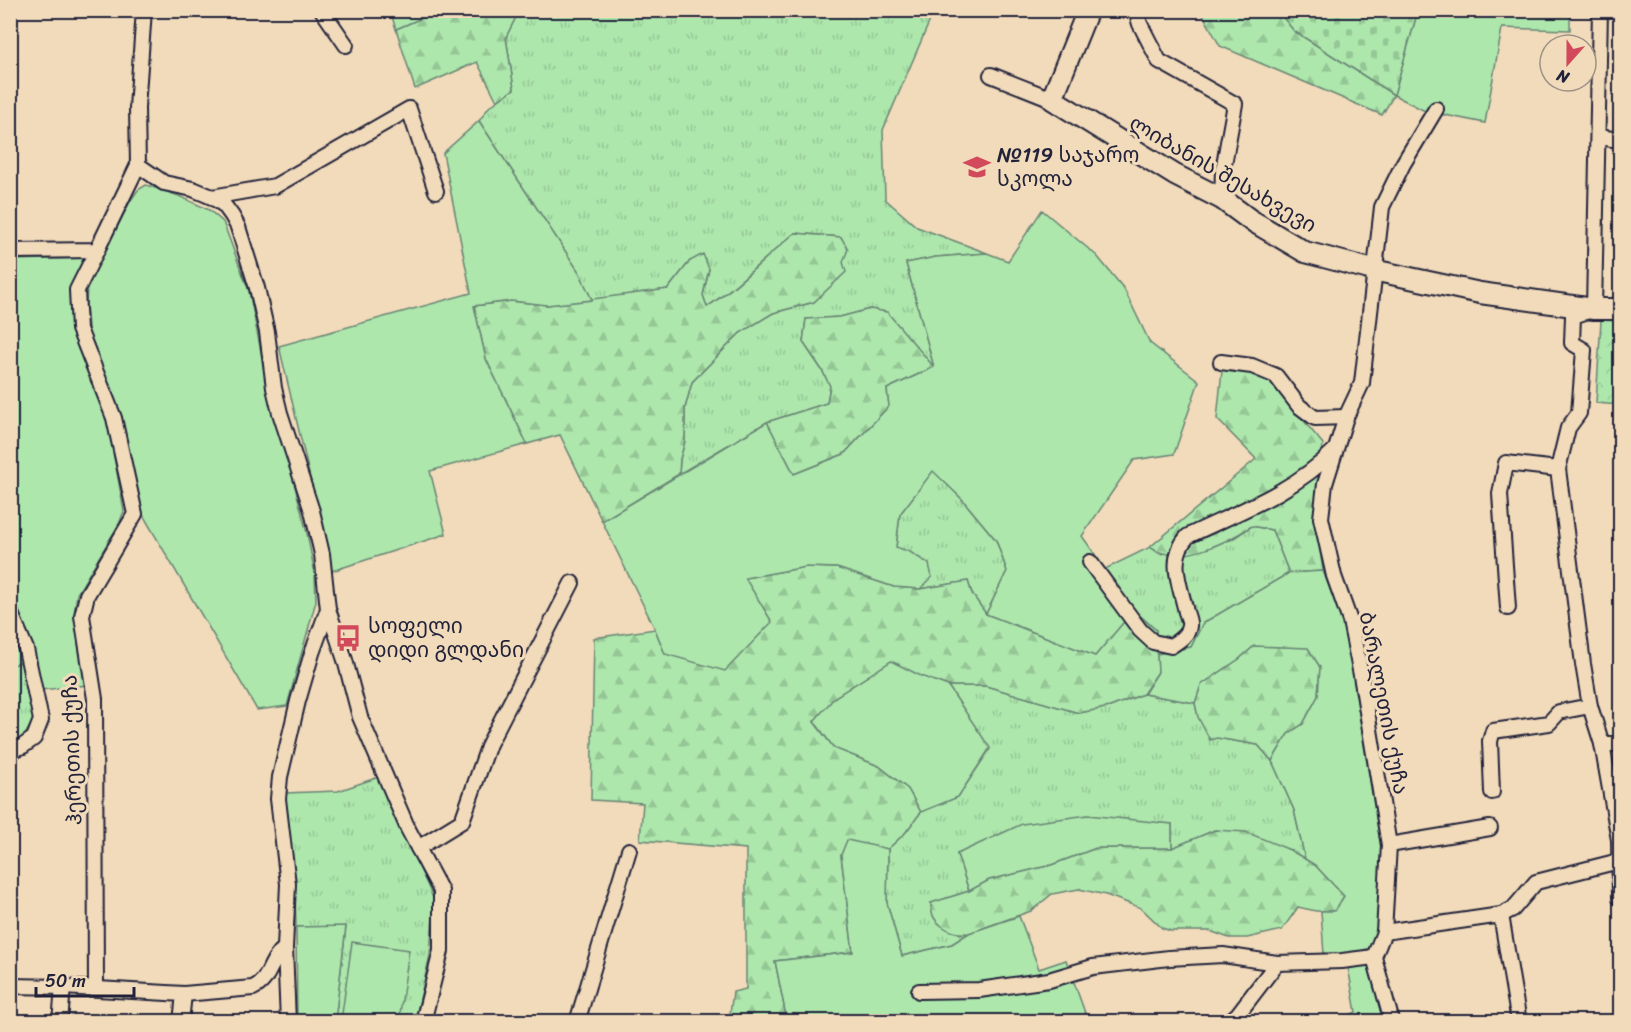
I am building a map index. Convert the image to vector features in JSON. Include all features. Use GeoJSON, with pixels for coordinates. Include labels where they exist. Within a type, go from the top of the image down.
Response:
{"type":"FeatureCollection","features":[{"type":"Feature","properties":{"kind":"street"},"geometry":{"type":"LineString","coordinates":[[144,10],[137,108],[138,165],[164,183],[193,189],[212,197],[224,205],[232,216],[257,288],[267,332],[274,388],[280,413],[312,511],[322,554],[328,609],[345,660],[360,717],[408,829],[441,891],[441,951],[423,1022]]}},
{"type":"Feature","properties":{"kind":"street"},"geometry":{"type":"LineString","coordinates":[[322,10],[346,45]]}},
{"type":"Feature","properties":{"kind":"street"},"geometry":{"type":"LineString","coordinates":[[1052,99],[1088,10]]}},
{"type":"Feature","properties":{"kind":"street"},"geometry":{"type":"LineString","coordinates":[[1137,10],[1140,24],[1159,61],[1234,104],[1223,170],[1222,200]]}},
{"type":"Feature","properties":{"kind":"street"},"geometry":{"type":"LineString","coordinates":[[1600,10],[1594,309],[1573,316],[1572,344],[1584,350],[1580,404],[1576,419],[1568,428],[1558,470],[1590,706],[1602,744],[1618,840],[1620,898]]}},
{"type":"Feature","properties":{"kind":"street","name":"ლიბანის შესახვევი"},"geometry":{"type":"LineString","coordinates":[[991,75],[1052,99],[1175,176],[1222,200],[1305,252],[1373,270],[1480,293],[1594,309],[1620,309]]}},
{"type":"Feature","properties":{"kind":"street"},"geometry":{"type":"LineString","coordinates":[[212,197],[275,186],[409,109],[436,191]]}},
{"type":"Feature","properties":{"kind":"street","name":"ბარალეთის ქუჩა"},"geometry":{"type":"LineString","coordinates":[[1374,957],[1384,932],[1389,845],[1352,632],[1334,576],[1321,518],[1325,484],[1346,417],[1362,383],[1373,270],[1382,207],[1403,164],[1436,109]]}},
{"type":"Feature","properties":{"kind":"street"},"geometry":{"type":"LineString","coordinates":[[1598,137],[1620,140]]}},
{"type":"Feature","properties":{"kind":"street","name":"ჰერეთის ქუჩა"},"geometry":{"type":"LineString","coordinates":[[96,988],[95,699],[82,616],[87,595],[135,514],[114,418],[79,329],[77,290],[138,165]]}},
{"type":"Feature","properties":{"kind":"street"},"geometry":{"type":"LineString","coordinates":[[10,251],[97,250]]}},
{"type":"Feature","properties":{"kind":"street"},"geometry":{"type":"LineString","coordinates":[[1221,362],[1252,366],[1276,376],[1299,406],[1315,418],[1346,417]]}},
{"type":"Feature","properties":{"kind":"street"},"geometry":{"type":"LineString","coordinates":[[1089,562],[1140,630],[1153,642],[1171,646],[1183,639],[1189,626],[1176,571],[1179,546],[1188,536],[1289,488],[1319,466],[1336,449]]}},
{"type":"Feature","properties":{"kind":"street"},"geometry":{"type":"LineString","coordinates":[[1508,608],[1500,494],[1506,463],[1558,470]]}},
{"type":"Feature","properties":{"kind":"street"},"geometry":{"type":"LineString","coordinates":[[418,848],[462,820],[489,744],[572,583]]}},
{"type":"Feature","properties":{"kind":"street"},"geometry":{"type":"LineString","coordinates":[[288,1022],[285,948],[288,884],[278,799],[280,777],[298,701],[328,609]]}},
{"type":"Feature","properties":{"kind":"street"},"geometry":{"type":"LineString","coordinates":[[10,611],[26,649],[40,720],[34,738],[10,752]]}},
{"type":"Feature","properties":{"kind":"street"},"geometry":{"type":"LineString","coordinates":[[1492,792],[1490,741],[1492,731],[1549,723],[1559,712],[1590,706]]}},
{"type":"Feature","properties":{"kind":"street"},"geometry":{"type":"LineString","coordinates":[[1602,744],[1620,744]]}},
{"type":"Feature","properties":{"kind":"street"},"geometry":{"type":"LineString","coordinates":[[1389,845],[1490,828]]}},
{"type":"Feature","properties":{"kind":"street"},"geometry":{"type":"LineString","coordinates":[[577,1022],[629,850]]}},
{"type":"Feature","properties":{"kind":"street"},"geometry":{"type":"LineString","coordinates":[[1384,932],[1501,915],[1513,909],[1536,882],[1619,861]]}},
{"type":"Feature","properties":{"kind":"street"},"geometry":{"type":"LineString","coordinates":[[1501,915],[1519,1022]]}},
{"type":"Feature","properties":{"kind":"street"},"geometry":{"type":"LineString","coordinates":[[10,986],[96,988],[184,994],[253,988],[265,979],[275,956],[285,948]]}},
{"type":"Feature","properties":{"kind":"street"},"geometry":{"type":"LineString","coordinates":[[920,991],[979,990],[1049,980],[1093,967],[1169,958],[1223,955],[1277,963],[1342,961],[1374,957],[1392,1022]]}},
{"type":"Feature","properties":{"kind":"street"},"geometry":{"type":"LineString","coordinates":[[1229,1022],[1238,1014],[1277,963]]}},
{"type":"Feature","properties":{"kind":"street"},"geometry":{"type":"LineString","coordinates":[[60,1022],[63,987]]}},
{"type":"Feature","properties":{"kind":"street"},"geometry":{"type":"LineString","coordinates":[[181,1022],[184,994]]}},
{"type":"Feature","properties":{"kind":"green space"},"geometry":{"type":"Polygon","coordinates":[[[390,10],[438,11],[396,29],[390,10]]]}},
{"type":"Feature","properties":{"kind":"green space"},"geometry":{"type":"Polygon","coordinates":[[[552,10],[934,11],[883,130],[885,199],[917,227],[987,253],[936,257],[906,263],[934,367],[916,347],[870,309],[840,317],[806,319],[803,342],[830,386],[827,403],[767,422],[679,474],[685,441],[685,408],[692,382],[740,333],[773,313],[814,302],[843,262],[841,237],[795,233],[707,307],[703,295],[709,269],[690,261],[668,289],[592,300],[579,272],[479,121],[489,107],[514,89],[506,37],[519,11],[547,14],[552,10]]]}},
{"type":"Feature","properties":{"kind":"green space"},"geometry":{"type":"Polygon","coordinates":[[[438,11],[519,11],[506,37],[514,89],[497,101],[477,62],[415,89],[396,29],[438,11]]]}},
{"type":"Feature","properties":{"kind":"green space"},"geometry":{"type":"Polygon","coordinates":[[[1201,11],[1278,11],[1294,31],[1394,95],[1382,115],[1220,46],[1201,11]]]}},
{"type":"Feature","properties":{"kind":"green space"},"geometry":{"type":"Polygon","coordinates":[[[1278,11],[1418,11],[1394,95],[1294,31],[1278,11]]]}},
{"type":"Feature","properties":{"kind":"green space"},"geometry":{"type":"Polygon","coordinates":[[[1418,11],[1570,11],[1570,30],[1502,28],[1485,123],[1425,111],[1394,95],[1418,11]]]}},
{"type":"Feature","properties":{"kind":"green space"},"geometry":{"type":"Polygon","coordinates":[[[479,121],[579,272],[592,300],[547,305],[511,301],[474,306],[486,359],[527,444],[430,471],[446,534],[332,571],[279,346],[471,293],[443,153],[479,121]]]}},
{"type":"Feature","properties":{"kind":"green space"},"geometry":{"type":"Polygon","coordinates":[[[146,185],[179,196],[209,210],[223,222],[249,291],[264,367],[307,533],[315,574],[316,601],[287,706],[257,710],[143,515],[125,433],[89,337],[87,286],[131,200],[138,190],[146,185]]]}},
{"type":"Feature","properties":{"kind":"green space"},"geometry":{"type":"Polygon","coordinates":[[[1042,210],[1097,256],[1124,289],[1150,343],[1199,381],[1174,454],[1134,460],[1082,536],[1134,610],[1095,656],[986,614],[1007,571],[996,540],[962,499],[933,471],[900,514],[896,547],[910,552],[929,564],[932,577],[920,589],[894,587],[837,568],[806,567],[745,578],[772,622],[725,671],[665,654],[602,521],[767,422],[794,474],[844,454],[889,406],[887,389],[934,367],[906,263],[936,257],[987,253],[1008,261],[1042,210]]]}},
{"type":"Feature","properties":{"kind":"green space"},"geometry":{"type":"Polygon","coordinates":[[[795,233],[841,237],[848,249],[843,262],[846,272],[814,302],[773,313],[740,333],[692,382],[685,408],[685,441],[679,474],[602,521],[560,435],[527,444],[486,359],[474,306],[511,301],[547,305],[668,289],[690,261],[703,254],[709,269],[703,295],[707,307],[795,233]]]}},
{"type":"Feature","properties":{"kind":"green space"},"geometry":{"type":"Polygon","coordinates":[[[87,258],[70,290],[75,338],[106,413],[124,511],[119,524],[77,594],[74,614],[88,685],[41,690],[28,641],[11,594],[10,260],[87,258]]]}},
{"type":"Feature","properties":{"kind":"green space"},"geometry":{"type":"Polygon","coordinates":[[[870,309],[887,312],[934,367],[887,389],[889,406],[844,454],[794,474],[767,422],[827,403],[830,386],[803,342],[806,319],[840,317],[870,309]]]}},
{"type":"Feature","properties":{"kind":"green space"},"geometry":{"type":"Polygon","coordinates":[[[1601,320],[1620,321],[1620,405],[1596,403],[1601,320]]]}},
{"type":"Feature","properties":{"kind":"green space"},"geometry":{"type":"Polygon","coordinates":[[[1222,370],[1248,371],[1272,382],[1323,444],[1315,516],[1323,571],[1289,573],[1272,530],[1252,526],[1216,545],[1188,554],[1161,553],[1150,547],[1256,459],[1217,419],[1222,370]]]}},
{"type":"Feature","properties":{"kind":"green space"},"geometry":{"type":"Polygon","coordinates":[[[933,470],[962,499],[996,540],[1007,571],[986,614],[972,594],[968,581],[920,589],[932,577],[896,547],[900,514],[933,470]]]}},
{"type":"Feature","properties":{"kind":"green space"},"geometry":{"type":"Polygon","coordinates":[[[1252,526],[1272,530],[1289,573],[1203,623],[1191,647],[1157,654],[1156,630],[1134,610],[1105,569],[1150,547],[1160,554],[1231,540],[1252,526]]]}},
{"type":"Feature","properties":{"kind":"green space"},"geometry":{"type":"Polygon","coordinates":[[[806,567],[837,568],[894,587],[920,589],[968,581],[972,594],[986,614],[1095,655],[1134,610],[1156,630],[1158,672],[1143,694],[1110,707],[1079,713],[986,686],[948,686],[921,676],[835,697],[814,722],[834,748],[879,766],[908,789],[921,812],[905,833],[888,849],[847,841],[841,855],[853,952],[775,961],[787,1021],[729,1021],[733,992],[746,989],[746,849],[640,840],[643,803],[591,800],[594,638],[655,629],[665,654],[745,578],[806,567]]]}},
{"type":"Feature","properties":{"kind":"green space"},"geometry":{"type":"Polygon","coordinates":[[[1323,571],[1345,628],[1381,848],[1377,934],[1370,948],[1354,953],[1324,955],[1321,911],[1335,911],[1344,896],[1315,865],[1305,859],[1294,810],[1272,761],[1288,734],[1303,724],[1318,696],[1320,667],[1308,648],[1254,646],[1201,685],[1195,703],[1144,694],[1158,672],[1157,654],[1191,647],[1203,623],[1289,573],[1323,571]]]}},
{"type":"Feature","properties":{"kind":"green space"},"geometry":{"type":"Polygon","coordinates":[[[10,625],[24,660],[11,666],[10,666],[10,625]]]}},
{"type":"Feature","properties":{"kind":"green space"},"geometry":{"type":"Polygon","coordinates":[[[1254,646],[1308,647],[1320,667],[1318,696],[1303,724],[1288,734],[1272,761],[1258,745],[1217,738],[1210,740],[1198,717],[1195,703],[1201,685],[1254,646]]]}},
{"type":"Feature","properties":{"kind":"green space"},"geometry":{"type":"Polygon","coordinates":[[[24,660],[35,717],[22,740],[11,745],[11,666],[24,660]]]}},
{"type":"Feature","properties":{"kind":"green space"},"geometry":{"type":"Polygon","coordinates":[[[891,661],[948,686],[990,748],[958,797],[921,812],[908,789],[879,766],[834,748],[814,721],[835,697],[891,661]]]}},
{"type":"Feature","properties":{"kind":"green space"},"geometry":{"type":"Polygon","coordinates":[[[948,686],[986,686],[1079,713],[1110,707],[1143,694],[1195,703],[1198,717],[1217,738],[1258,745],[1272,761],[1294,810],[1305,859],[1290,850],[1215,830],[1172,848],[1172,824],[957,854],[969,891],[931,903],[960,934],[969,933],[952,944],[902,956],[887,903],[888,849],[905,833],[921,812],[958,797],[990,749],[948,686]]]}},
{"type":"Feature","properties":{"kind":"green space"},"geometry":{"type":"Polygon","coordinates":[[[379,777],[434,900],[430,955],[415,1021],[335,1021],[346,927],[296,927],[285,793],[338,791],[379,777]]]}},
{"type":"Feature","properties":{"kind":"green space"},"geometry":{"type":"Polygon","coordinates":[[[1088,815],[1172,824],[1172,848],[1096,848],[1051,865],[989,880],[969,891],[957,854],[1022,824],[1088,815]]]}},
{"type":"Feature","properties":{"kind":"green space"},"geometry":{"type":"Polygon","coordinates":[[[1215,830],[1246,832],[1290,850],[1315,865],[1344,896],[1335,911],[1316,911],[1298,907],[1282,930],[1247,938],[1229,938],[1210,931],[1171,931],[1162,928],[1141,908],[1106,895],[1079,889],[1052,894],[1031,911],[969,933],[948,930],[937,922],[931,910],[931,903],[969,891],[989,880],[1051,865],[1096,848],[1172,848],[1215,830]]]}},
{"type":"Feature","properties":{"kind":"green space"},"geometry":{"type":"Polygon","coordinates":[[[847,840],[888,849],[887,903],[902,956],[952,944],[969,933],[1019,916],[1039,969],[1066,960],[1088,1021],[787,1021],[775,961],[853,952],[841,855],[847,840]]]}},
{"type":"Feature","properties":{"kind":"green space"},"geometry":{"type":"Polygon","coordinates":[[[346,926],[335,1021],[297,1021],[296,927],[346,926]]]}},
{"type":"Feature","properties":{"kind":"green space"},"geometry":{"type":"Polygon","coordinates":[[[352,942],[409,950],[399,1021],[341,1021],[352,942]]]}},
{"type":"Feature","properties":{"kind":"green space"},"geometry":{"type":"Polygon","coordinates":[[[1373,961],[1386,1021],[1335,1022],[1356,1012],[1348,967],[1373,961]]]}},
{"type":"Feature","properties":{"kind":"place","name":"№119 საჯარო სკოლა"},"geometry":{"type":"Point","coordinates":[977,167]}},
{"type":"Feature","properties":{"kind":"place","name":"სოფელი დიდი გლდანი"},"geometry":{"type":"Point","coordinates":[348,638]}}]}
